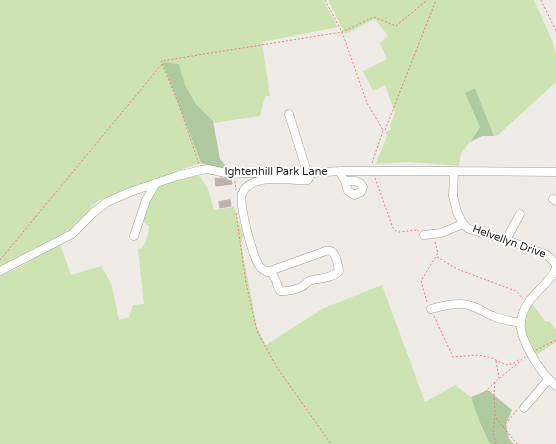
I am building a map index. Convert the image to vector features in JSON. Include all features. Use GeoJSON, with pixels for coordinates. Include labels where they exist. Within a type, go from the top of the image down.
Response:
{"type":"FeatureCollection","features":[{"type":"Feature","properties":{"kind":"street"},"geometry":{"type":"LineString","coordinates":[[267,272],[329,250],[334,254],[338,271],[336,274],[310,281],[304,286],[284,292],[280,290],[273,274],[267,272],[261,268],[256,259],[245,222],[242,200],[244,190],[255,182],[269,179],[308,180],[309,173],[288,114]]}},
{"type":"Feature","properties":{"kind":"street","name":"Ightenhill Park Lane"},"geometry":{"type":"LineString","coordinates":[[0,271],[72,234],[93,213],[107,202],[156,183],[201,170],[208,169],[230,174],[339,171],[556,172]]}},
{"type":"Feature","properties":{"kind":"street"},"geometry":{"type":"LineString","coordinates":[[339,171],[344,181]]}},
{"type":"Feature","properties":{"kind":"street","name":"Helvellyn Drive"},"geometry":{"type":"LineString","coordinates":[[454,171],[453,196],[457,212],[463,224],[469,229],[548,255],[555,264],[556,269],[554,272],[528,304],[522,316],[521,323]]}},
{"type":"Feature","properties":{"kind":"street"},"geometry":{"type":"LineString","coordinates":[[134,236],[146,200],[156,183]]}},
{"type":"Feature","properties":{"kind":"street"},"geometry":{"type":"LineString","coordinates":[[506,240],[520,214]]}},
{"type":"Feature","properties":{"kind":"street"},"geometry":{"type":"LineString","coordinates":[[424,235],[441,233],[463,224]]}},
{"type":"Feature","properties":{"kind":"street"},"geometry":{"type":"LineString","coordinates":[[431,309],[444,306],[467,305],[494,316],[521,323],[522,337],[537,366],[548,380],[556,386]]}},
{"type":"Feature","properties":{"kind":"street"},"geometry":{"type":"LineString","coordinates":[[444,306],[446,315]]}},
{"type":"Feature","properties":{"kind":"street"},"geometry":{"type":"LineString","coordinates":[[527,407],[548,380]]}},
{"type":"Feature","properties":{"kind":"path"},"geometry":{"type":"LineString","coordinates":[[325,0],[342,32],[367,103],[383,131]]}},
{"type":"Feature","properties":{"kind":"path"},"geometry":{"type":"LineString","coordinates":[[0,260],[162,64],[161,61],[342,32],[374,17],[396,26],[426,0]]}},
{"type":"Feature","properties":{"kind":"path"},"geometry":{"type":"LineString","coordinates":[[424,235],[417,230],[399,232],[393,228],[373,172],[372,162],[436,0]]}},
{"type":"Feature","properties":{"kind":"path"},"geometry":{"type":"LineString","coordinates":[[541,0],[556,31]]}},
{"type":"Feature","properties":{"kind":"path"},"geometry":{"type":"LineString","coordinates":[[162,64],[179,105],[201,170]]}},
{"type":"Feature","properties":{"kind":"path"},"geometry":{"type":"LineString","coordinates":[[234,174],[236,189]]}},
{"type":"Feature","properties":{"kind":"path"},"geometry":{"type":"LineString","coordinates":[[236,209],[246,283],[257,331],[276,366],[331,444]]}},
{"type":"Feature","properties":{"kind":"path"},"geometry":{"type":"LineString","coordinates":[[434,234],[438,253],[421,281],[428,303],[453,357],[479,355],[506,365],[520,360]]}},
{"type":"Feature","properties":{"kind":"path"},"geometry":{"type":"LineString","coordinates":[[436,257],[457,269],[516,291],[528,304]]}},
{"type":"Feature","properties":{"kind":"path"},"geometry":{"type":"LineString","coordinates":[[485,392],[499,378],[530,353],[556,340]]}},
{"type":"Feature","properties":{"kind":"path"},"geometry":{"type":"LineString","coordinates":[[495,360],[499,378]]}},
{"type":"Feature","properties":{"kind":"path"},"geometry":{"type":"LineString","coordinates":[[495,382],[495,416],[493,432],[496,444]]}},
{"type":"Feature","properties":{"kind":"path"},"geometry":{"type":"LineString","coordinates":[[503,427],[519,408],[527,407]]}},
{"type":"Feature","properties":{"kind":"path"},"geometry":{"type":"LineString","coordinates":[[495,416],[517,444]]}},
{"type":"Feature","properties":{"kind":"green space"},"geometry":{"type":"Polygon","coordinates":[[[0,0],[323,0],[338,27],[262,42],[270,96],[265,96],[260,116],[213,123],[213,121],[196,104],[185,85],[179,64],[162,63],[201,163],[123,190],[98,201],[69,230],[0,268],[0,0]]]}},
{"type":"Feature","properties":{"kind":"green space"},"geometry":{"type":"Polygon","coordinates":[[[328,0],[534,0],[553,43],[556,54],[556,82],[498,135],[494,136],[475,88],[466,93],[480,127],[461,154],[459,166],[409,162],[376,164],[387,136],[386,132],[391,129],[390,125],[395,113],[385,85],[373,91],[363,71],[387,59],[380,43],[388,36],[375,19],[345,34],[328,0]]]}},
{"type":"Feature","properties":{"kind":"green space"},"geometry":{"type":"Polygon","coordinates":[[[162,62],[179,64],[185,85],[196,104],[213,121],[220,159],[229,169],[221,169],[201,163],[162,62]]]}},
{"type":"Feature","properties":{"kind":"green space"},"geometry":{"type":"Polygon","coordinates":[[[475,88],[494,136],[482,136],[470,142],[480,127],[465,93],[475,88]]]}},
{"type":"Feature","properties":{"kind":"green space"},"geometry":{"type":"Polygon","coordinates":[[[199,175],[208,189],[214,210],[234,207],[243,235],[241,244],[257,327],[266,345],[324,308],[382,285],[425,402],[455,385],[471,397],[483,431],[490,444],[0,444],[0,276],[16,269],[60,244],[71,275],[101,266],[111,283],[119,320],[129,317],[133,305],[144,304],[138,249],[142,248],[145,243],[149,226],[140,220],[157,187],[199,175]]]}},
{"type":"Feature","properties":{"kind":"green space"},"geometry":{"type":"Polygon","coordinates":[[[532,304],[545,321],[550,322],[556,330],[556,342],[536,355],[525,330],[526,319],[532,304]]]}},
{"type":"Feature","properties":{"kind":"green space"},"geometry":{"type":"Polygon","coordinates":[[[488,390],[512,410],[506,424],[509,439],[514,444],[490,444],[484,433],[471,397],[488,390]]]}},
{"type":"Feature","properties":{"kind":"building"},"geometry":{"type":"Polygon","coordinates":[[[215,179],[231,179],[232,184],[216,186],[215,179]]]}},
{"type":"Feature","properties":{"kind":"building"},"geometry":{"type":"Polygon","coordinates":[[[230,200],[231,206],[220,208],[219,202],[230,200]]]}}]}
